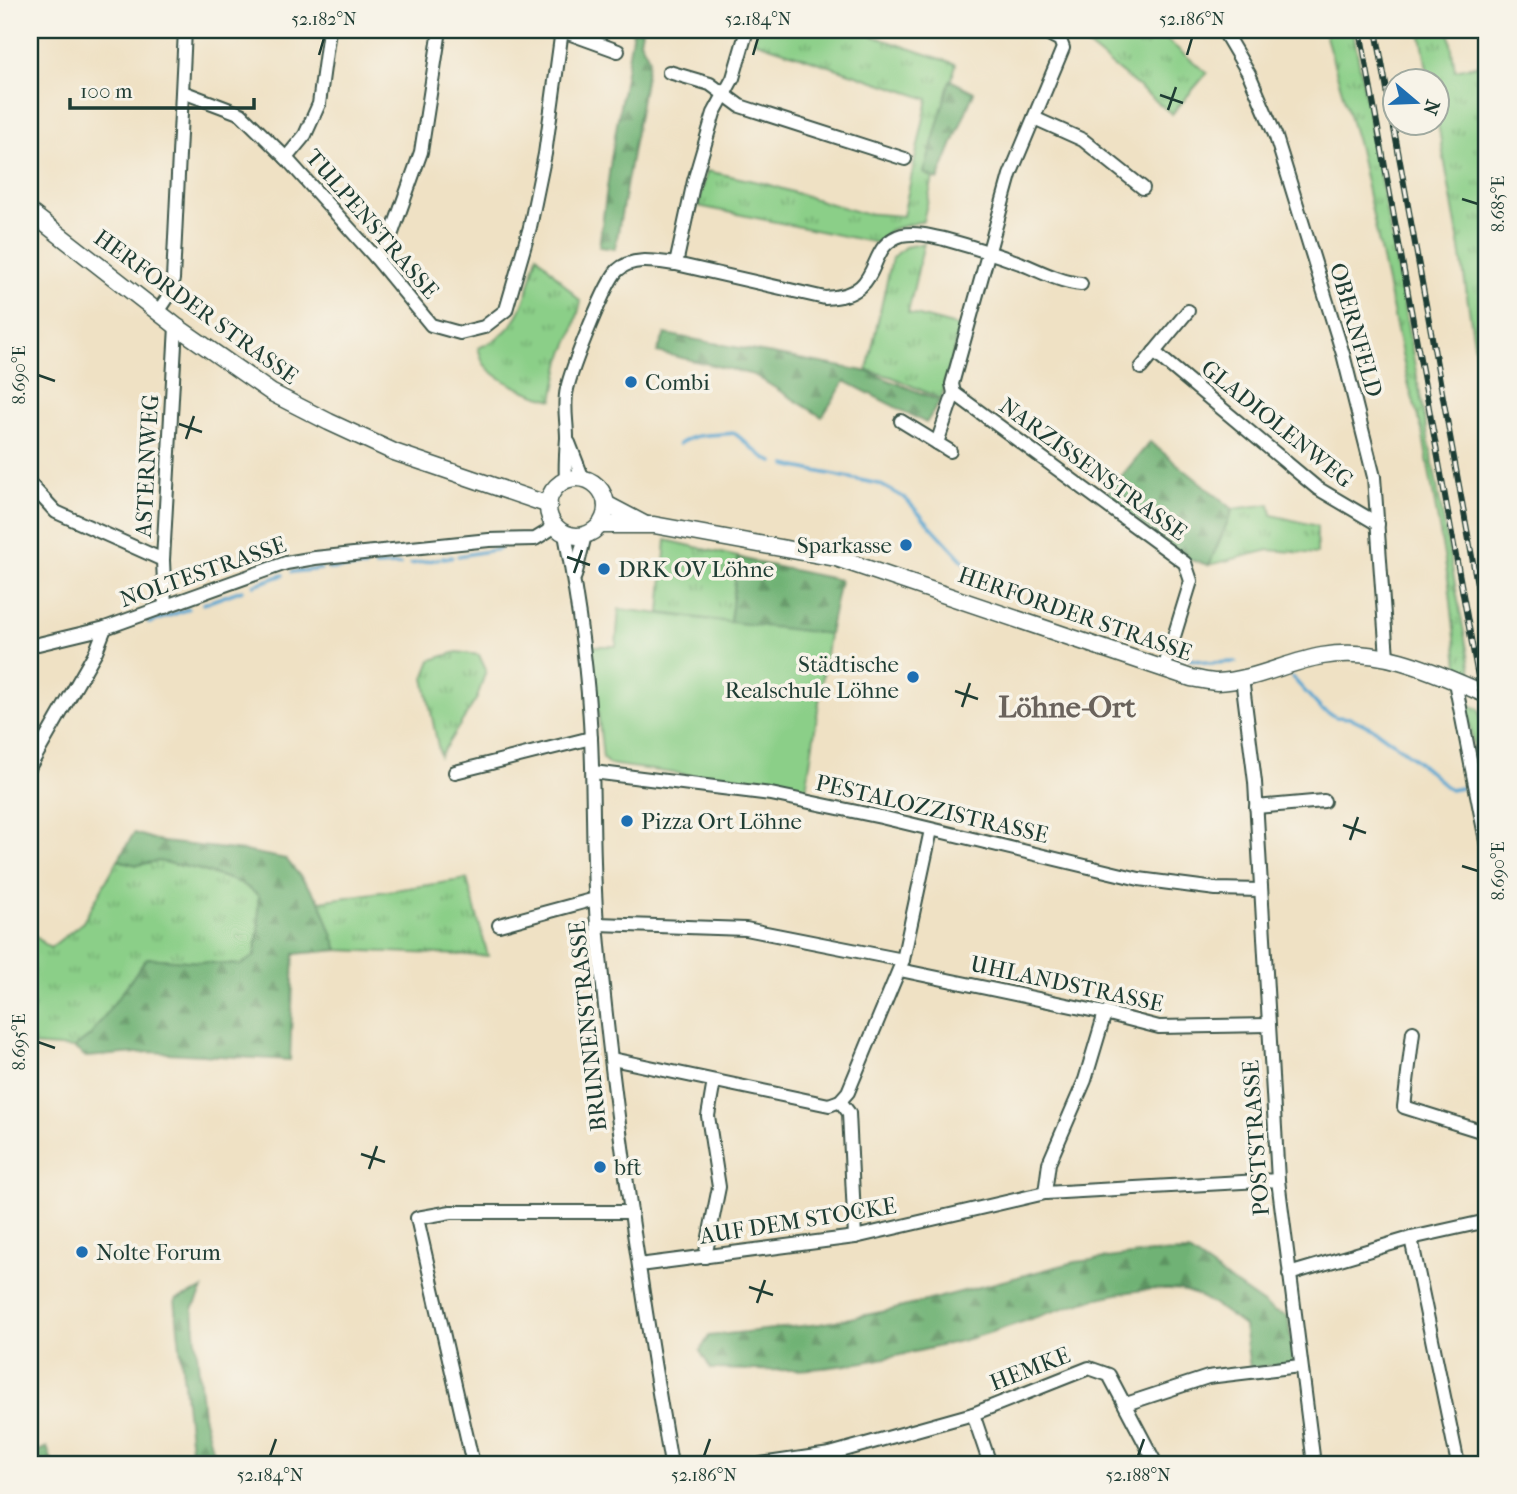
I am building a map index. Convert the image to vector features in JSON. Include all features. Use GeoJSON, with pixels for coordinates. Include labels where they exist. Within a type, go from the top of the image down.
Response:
{"type":"FeatureCollection","features":[{"type":"Feature","properties":{"kind":"main road","name":"HERFORDER STRASSE"},"geometry":{"type":"LineString","coordinates":[[30,212],[176,326],[272,393],[394,452],[499,488],[556,493]]}},
{"type":"Feature","properties":{"kind":"main road"},"geometry":{"type":"LineString","coordinates":[[583,479],[590,481],[601,491],[606,512],[601,524],[585,535],[565,534],[553,523],[556,493],[583,479]]}},
{"type":"Feature","properties":{"kind":"main road","name":"HERFORDER STRASSE"},"geometry":{"type":"LineString","coordinates":[[606,504],[646,525]]}},
{"type":"Feature","properties":{"kind":"main road","name":"HERFORDER STRASSE"},"geometry":{"type":"LineString","coordinates":[[601,524],[646,525],[836,558],[1191,678],[1217,682],[1242,678],[1321,656],[1360,652],[1387,657],[1487,695]]}},
{"type":"Feature","properties":{"kind":"street"},"geometry":{"type":"LineString","coordinates":[[159,312],[170,294],[173,279],[185,30]]}},
{"type":"Feature","properties":{"kind":"street"},"geometry":{"type":"LineString","coordinates":[[286,158],[305,135],[319,104],[329,30]]}},
{"type":"Feature","properties":{"kind":"street"},"geometry":{"type":"LineString","coordinates":[[376,257],[388,244],[421,152],[440,30]]}},
{"type":"Feature","properties":{"kind":"street"},"geometry":{"type":"LineString","coordinates":[[561,30],[618,51]]}},
{"type":"Feature","properties":{"kind":"street","name":"TULPENSTRASSE"},"geometry":{"type":"LineString","coordinates":[[183,92],[241,114],[286,158],[376,257],[431,324],[460,333],[485,327],[506,310],[530,227],[545,155],[561,30]]}},
{"type":"Feature","properties":{"kind":"street"},"geometry":{"type":"LineString","coordinates":[[676,264],[694,181],[715,113],[725,96],[747,30]]}},
{"type":"Feature","properties":{"kind":"street"},"geometry":{"type":"LineString","coordinates":[[937,443],[987,251],[1010,176],[1063,48],[1060,40],[1041,30]]}},
{"type":"Feature","properties":{"kind":"street","name":"OBERNFELD"},"geometry":{"type":"LineString","coordinates":[[1223,30],[1249,74],[1276,137],[1317,267],[1374,477],[1387,657]]}},
{"type":"Feature","properties":{"kind":"street"},"geometry":{"type":"LineString","coordinates":[[669,72],[710,84],[740,106],[905,159]]}},
{"type":"Feature","properties":{"kind":"street"},"geometry":{"type":"LineString","coordinates":[[1034,118],[1083,140],[1143,188]]}},
{"type":"Feature","properties":{"kind":"street"},"geometry":{"type":"LineString","coordinates":[[583,479],[567,436],[564,414],[566,390],[609,284],[618,269],[632,263],[646,260],[676,264],[825,298],[841,297],[861,288],[887,242],[909,234],[930,236],[987,251],[1066,282],[1081,284]]}},
{"type":"Feature","properties":{"kind":"street"},"geometry":{"type":"LineString","coordinates":[[1141,368],[1188,311]]}},
{"type":"Feature","properties":{"kind":"street","name":"ASTERNWEG"},"geometry":{"type":"LineString","coordinates":[[165,607],[163,560],[176,326]]}},
{"type":"Feature","properties":{"kind":"street","name":"GLADIOLENWEG"},"geometry":{"type":"LineString","coordinates":[[1154,352],[1317,488],[1378,524]]}},
{"type":"Feature","properties":{"kind":"street","name":"NARZISSENSTRASSE"},"geometry":{"type":"LineString","coordinates":[[953,389],[1185,563],[1191,581],[1164,669]]}},
{"type":"Feature","properties":{"kind":"street"},"geometry":{"type":"LineString","coordinates":[[901,421],[950,451]]}},
{"type":"Feature","properties":{"kind":"street"},"geometry":{"type":"LineString","coordinates":[[556,493],[567,436]]}},
{"type":"Feature","properties":{"kind":"street"},"geometry":{"type":"LineString","coordinates":[[30,484],[57,512],[163,560]]}},
{"type":"Feature","properties":{"kind":"street","name":"NOLTESTRASSE"},"geometry":{"type":"LineString","coordinates":[[30,646],[105,628],[296,561],[476,541],[529,539],[542,536],[553,523]]}},
{"type":"Feature","properties":{"kind":"street","name":"BRUNNENSTRASSE"},"geometry":{"type":"LineString","coordinates":[[565,534],[574,580],[591,738],[595,899],[612,1059],[631,1212],[671,1464]]}},
{"type":"Feature","properties":{"kind":"street","name":"BRUNNENSTRASSE"},"geometry":{"type":"LineString","coordinates":[[574,580],[585,535]]}},
{"type":"Feature","properties":{"kind":"street"},"geometry":{"type":"LineString","coordinates":[[30,766],[96,651],[105,628]]}},
{"type":"Feature","properties":{"kind":"street","name":"POSTSTRASSE"},"geometry":{"type":"LineString","coordinates":[[1242,678],[1255,782],[1278,1180],[1314,1464]]}},
{"type":"Feature","properties":{"kind":"street"},"geometry":{"type":"LineString","coordinates":[[1455,681],[1487,846]]}},
{"type":"Feature","properties":{"kind":"street"},"geometry":{"type":"LineString","coordinates":[[454,772],[591,738]]}},
{"type":"Feature","properties":{"kind":"street","name":"PESTALOZZISTRASSE"},"geometry":{"type":"LineString","coordinates":[[593,772],[771,794],[1139,879],[1216,889],[1261,890]]}},
{"type":"Feature","properties":{"kind":"street"},"geometry":{"type":"LineString","coordinates":[[1256,807],[1324,801]]}},
{"type":"Feature","properties":{"kind":"street"},"geometry":{"type":"LineString","coordinates":[[612,1059],[829,1105],[840,1101],[848,1092],[902,965],[931,830]]}},
{"type":"Feature","properties":{"kind":"street"},"geometry":{"type":"LineString","coordinates":[[499,925],[595,899]]}},
{"type":"Feature","properties":{"kind":"street","name":"UHLANDSTRASSE"},"geometry":{"type":"LineString","coordinates":[[597,924],[747,929],[1159,1027],[1268,1025]]}},
{"type":"Feature","properties":{"kind":"street"},"geometry":{"type":"LineString","coordinates":[[1045,1193],[1049,1163],[1085,1080],[1105,1013]]}},
{"type":"Feature","properties":{"kind":"street"},"geometry":{"type":"LineString","coordinates":[[1413,1032],[1404,1107],[1487,1133]]}},
{"type":"Feature","properties":{"kind":"street"},"geometry":{"type":"LineString","coordinates":[[705,1257],[719,1187],[708,1116],[714,1081]]}},
{"type":"Feature","properties":{"kind":"street"},"geometry":{"type":"LineString","coordinates":[[840,1101],[849,1113],[855,1237]]}},
{"type":"Feature","properties":{"kind":"street","name":"AUF DEM STOCKE"},"geometry":{"type":"LineString","coordinates":[[639,1265],[855,1237],[1045,1193],[1278,1180]]}},
{"type":"Feature","properties":{"kind":"street"},"geometry":{"type":"LineString","coordinates":[[473,1464],[417,1218],[451,1212],[631,1212]]}},
{"type":"Feature","properties":{"kind":"street"},"geometry":{"type":"LineString","coordinates":[[1289,1274],[1412,1238],[1487,1221]]}},
{"type":"Feature","properties":{"kind":"street"},"geometry":{"type":"LineString","coordinates":[[1412,1238],[1458,1464]]}},
{"type":"Feature","properties":{"kind":"street"},"geometry":{"type":"LineString","coordinates":[[1126,1404],[1208,1377],[1300,1366]]}},
{"type":"Feature","properties":{"kind":"street","name":"HEMKE"},"geometry":{"type":"LineString","coordinates":[[761,1464],[832,1459],[973,1414],[1089,1368],[1109,1376],[1156,1464]]}},
{"type":"Feature","properties":{"kind":"street"},"geometry":{"type":"LineString","coordinates":[[973,1414],[990,1464]]}},
{"type":"Feature","properties":{"kind":"green space"},"geometry":{"type":"Polygon","coordinates":[[[633,30],[642,30],[640,41],[649,58],[615,249],[599,247],[633,30]]]}},
{"type":"Feature","properties":{"kind":"green space"},"geometry":{"type":"Polygon","coordinates":[[[757,30],[855,30],[956,64],[924,173],[933,178],[923,221],[890,230],[877,243],[698,206],[707,171],[763,183],[861,213],[903,216],[928,99],[754,41],[757,30]]]}},
{"type":"Feature","properties":{"kind":"green space"},"geometry":{"type":"Polygon","coordinates":[[[1155,30],[1207,73],[1172,114],[1082,41],[1065,32],[1155,30]]]}},
{"type":"Feature","properties":{"kind":"green space"},"geometry":{"type":"Polygon","coordinates":[[[1324,30],[1353,30],[1472,676],[1458,665],[1449,584],[1422,430],[1408,383],[1359,149],[1324,30]]]}},
{"type":"Feature","properties":{"kind":"green space"},"geometry":{"type":"Polygon","coordinates":[[[1420,30],[1449,30],[1455,70],[1487,63],[1487,429],[1440,136],[1450,136],[1450,66],[1426,66],[1420,30]]]}},
{"type":"Feature","properties":{"kind":"green space"},"geometry":{"type":"Polygon","coordinates":[[[950,80],[974,92],[938,180],[924,173],[950,80]]]}},
{"type":"Feature","properties":{"kind":"green space"},"geometry":{"type":"Polygon","coordinates":[[[924,243],[908,313],[960,327],[941,399],[892,377],[867,370],[892,258],[905,247],[924,243]]]}},
{"type":"Feature","properties":{"kind":"green space"},"geometry":{"type":"Polygon","coordinates":[[[537,255],[581,302],[572,335],[561,360],[553,400],[526,391],[497,376],[484,364],[478,348],[493,341],[514,322],[525,298],[537,255]]]}},
{"type":"Feature","properties":{"kind":"green space"},"geometry":{"type":"Polygon","coordinates":[[[665,334],[869,372],[940,401],[926,423],[845,381],[822,417],[754,375],[657,352],[665,334]]]}},
{"type":"Feature","properties":{"kind":"green space"},"geometry":{"type":"Polygon","coordinates":[[[1150,442],[1233,509],[1209,565],[1190,560],[1104,497],[1150,442]]]}},
{"type":"Feature","properties":{"kind":"green space"},"geometry":{"type":"Polygon","coordinates":[[[1270,504],[1272,515],[1317,526],[1317,554],[1269,550],[1209,565],[1233,509],[1270,504]]]}},
{"type":"Feature","properties":{"kind":"green space"},"geometry":{"type":"Polygon","coordinates":[[[666,540],[738,557],[730,622],[660,613],[666,540]]]}},
{"type":"Feature","properties":{"kind":"green space"},"geometry":{"type":"Polygon","coordinates":[[[738,557],[840,580],[829,634],[730,622],[738,557]]]}},
{"type":"Feature","properties":{"kind":"green space"},"geometry":{"type":"Polygon","coordinates":[[[619,609],[829,634],[806,791],[608,764],[603,758],[591,646],[616,646],[619,609]]]}},
{"type":"Feature","properties":{"kind":"green space"},"geometry":{"type":"Polygon","coordinates":[[[457,652],[479,655],[486,670],[477,698],[440,756],[424,678],[431,660],[457,652]]]}},
{"type":"Feature","properties":{"kind":"green space"},"geometry":{"type":"Polygon","coordinates":[[[1466,704],[1479,709],[1487,757],[1487,817],[1466,704]]]}},
{"type":"Feature","properties":{"kind":"green space"},"geometry":{"type":"Polygon","coordinates":[[[134,833],[163,842],[244,851],[286,859],[320,901],[338,950],[294,954],[290,1060],[150,1052],[86,1057],[74,1048],[90,1036],[147,958],[240,965],[255,956],[259,926],[258,895],[241,883],[197,869],[158,861],[137,865],[118,860],[134,833]]]}},
{"type":"Feature","properties":{"kind":"green space"},"geometry":{"type":"Polygon","coordinates":[[[118,860],[137,865],[158,861],[197,869],[241,883],[258,895],[259,926],[254,957],[240,965],[147,958],[90,1036],[74,1048],[30,1045],[30,932],[50,948],[83,922],[118,860]]]}},
{"type":"Feature","properties":{"kind":"green space"},"geometry":{"type":"Polygon","coordinates":[[[467,879],[488,956],[338,950],[320,901],[467,879]]]}},
{"type":"Feature","properties":{"kind":"green space"},"geometry":{"type":"Polygon","coordinates":[[[1189,1252],[1275,1312],[1288,1316],[1294,1364],[1250,1368],[1244,1326],[1199,1296],[1169,1289],[1117,1294],[968,1339],[903,1355],[834,1367],[781,1370],[711,1369],[700,1351],[709,1336],[820,1324],[891,1310],[1075,1262],[1148,1253],[1189,1252]]]}},
{"type":"Feature","properties":{"kind":"green space"},"geometry":{"type":"Polygon","coordinates":[[[203,1289],[193,1309],[203,1415],[216,1464],[193,1464],[175,1300],[203,1289]]]}},
{"type":"Feature","properties":{"kind":"green space"},"geometry":{"type":"Polygon","coordinates":[[[47,1447],[53,1464],[30,1464],[30,1455],[47,1447]]]}},
{"type":"Feature","properties":{"kind":"waterway"},"geometry":{"type":"LineString","coordinates":[[679,444],[698,436],[734,433],[773,462]]}},
{"type":"Feature","properties":{"kind":"waterway"},"geometry":{"type":"LineString","coordinates":[[786,465],[879,484],[905,498],[990,590]]}},
{"type":"Feature","properties":{"kind":"waterway"},"geometry":{"type":"LineString","coordinates":[[458,556],[500,549]]}},
{"type":"Feature","properties":{"kind":"waterway"},"geometry":{"type":"LineString","coordinates":[[443,558],[452,557]]}},
{"type":"Feature","properties":{"kind":"waterway"},"geometry":{"type":"LineString","coordinates":[[411,564],[439,559]]}},
{"type":"Feature","properties":{"kind":"waterway"},"geometry":{"type":"LineString","coordinates":[[375,566],[400,565]]}},
{"type":"Feature","properties":{"kind":"waterway"},"geometry":{"type":"LineString","coordinates":[[328,569],[365,567]]}},
{"type":"Feature","properties":{"kind":"waterway"},"geometry":{"type":"LineString","coordinates":[[292,572],[321,569]]}},
{"type":"Feature","properties":{"kind":"waterway"},"geometry":{"type":"LineString","coordinates":[[254,585],[283,575]]}},
{"type":"Feature","properties":{"kind":"waterway"},"geometry":{"type":"LineString","coordinates":[[203,604],[242,590]]}},
{"type":"Feature","properties":{"kind":"waterway"},"geometry":{"type":"LineString","coordinates":[[149,623],[188,609]]}},
{"type":"Feature","properties":{"kind":"waterway"},"geometry":{"type":"LineString","coordinates":[[1176,656],[1209,663],[1236,662]]}},
{"type":"Feature","properties":{"kind":"waterway"},"geometry":{"type":"LineString","coordinates":[[1292,677],[1322,710],[1336,717],[1351,718],[1374,729],[1410,755],[1450,790],[1461,788]]}},
{"type":"Feature","properties":{"kind":"railway"},"geometry":{"type":"LineString","coordinates":[[1360,30],[1487,726]]}},
{"type":"Feature","properties":{"kind":"railway"},"geometry":{"type":"LineString","coordinates":[[1376,30],[1487,639]]}},
{"type":"Feature","properties":{"kind":"place","name":"Combi"},"geometry":{"type":"Point","coordinates":[631,382]}},
{"type":"Feature","properties":{"kind":"place","name":"Sparkasse"},"geometry":{"type":"Point","coordinates":[906,545]}},
{"type":"Feature","properties":{"kind":"place","name":"DRK OV Löhne"},"geometry":{"type":"Point","coordinates":[604,569]}},
{"type":"Feature","properties":{"kind":"place","name":"Städtische Realschule Löhne"},"geometry":{"type":"Point","coordinates":[913,677]}},
{"type":"Feature","properties":{"kind":"place","name":"Pizza Ort Löhne"},"geometry":{"type":"Point","coordinates":[627,821]}},
{"type":"Feature","properties":{"kind":"place","name":"bft"},"geometry":{"type":"Point","coordinates":[600,1167]}},
{"type":"Feature","properties":{"kind":"place","name":"Nolte Forum"},"geometry":{"type":"Point","coordinates":[82,1252]}},
{"type":"Feature","properties":{"kind":"district","name":"Löhne-Ort"},"geometry":{"type":"Point","coordinates":[1067,707]}}]}
